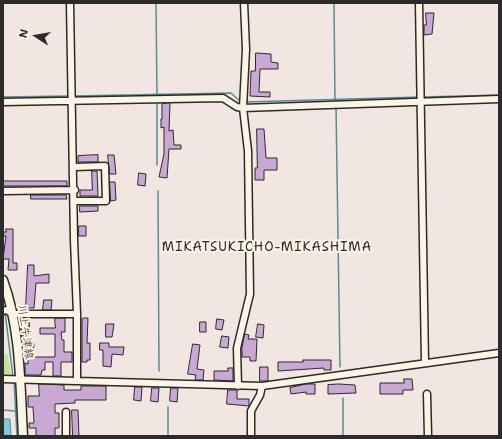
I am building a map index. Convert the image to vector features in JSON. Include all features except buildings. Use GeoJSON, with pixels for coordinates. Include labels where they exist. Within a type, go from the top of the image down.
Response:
{"type":"FeatureCollection","features":[{"type":"Feature","properties":{"kind":"main road","name":"川上牛津線"},"geometry":{"type":"LineString","coordinates":[[3,280],[23,436]]}},
{"type":"Feature","properties":{"kind":"street"},"geometry":{"type":"LineString","coordinates":[[70,3],[78,314],[77,380]]}},
{"type":"Feature","properties":{"kind":"street"},"geometry":{"type":"LineString","coordinates":[[238,386],[237,348],[250,294],[248,151],[243,108],[246,28],[244,3]]}},
{"type":"Feature","properties":{"kind":"street"},"geometry":{"type":"LineString","coordinates":[[419,3],[425,363]]}},
{"type":"Feature","properties":{"kind":"street"},"geometry":{"type":"LineString","coordinates":[[3,102],[223,98],[237,107],[243,108],[420,98],[499,99]]}},
{"type":"Feature","properties":{"kind":"street"},"geometry":{"type":"LineString","coordinates":[[74,167],[105,166],[106,194],[106,201],[74,201]]}},
{"type":"Feature","properties":{"kind":"street"},"geometry":{"type":"LineString","coordinates":[[3,191],[74,190]]}},
{"type":"Feature","properties":{"kind":"street"},"geometry":{"type":"LineString","coordinates":[[7,312],[78,314]]}},
{"type":"Feature","properties":{"kind":"street"},"geometry":{"type":"LineString","coordinates":[[3,379],[262,386],[499,353]]}},
{"type":"Feature","properties":{"kind":"street"},"geometry":{"type":"LineString","coordinates":[[251,436],[251,412],[260,395],[262,386]]}},
{"type":"Feature","properties":{"kind":"street"},"geometry":{"type":"LineString","coordinates":[[427,394],[428,436]]}},
{"type":"Feature","properties":{"kind":"street"},"geometry":{"type":"LineString","coordinates":[[66,412],[66,436]]}},
{"type":"Feature","properties":{"kind":"green space"},"geometry":{"type":"Polygon","coordinates":[[[8,354],[11,375],[3,375],[3,355],[8,354]]]}},
{"type":"Feature","properties":{"kind":"water"},"geometry":{"type":"Polygon","coordinates":[[[3,419],[10,419],[11,436],[3,436],[3,419]]]}},
{"type":"Feature","properties":{"kind":"waterway"},"geometry":{"type":"LineString","coordinates":[[156,3],[157,95]]}},
{"type":"Feature","properties":{"kind":"waterway"},"geometry":{"type":"LineString","coordinates":[[334,3],[335,103]]}},
{"type":"Feature","properties":{"kind":"waterway"},"geometry":{"type":"LineString","coordinates":[[73,96],[231,93],[241,102]]}},
{"type":"Feature","properties":{"kind":"waterway"},"geometry":{"type":"LineString","coordinates":[[423,97],[499,95]]}},
{"type":"Feature","properties":{"kind":"waterway"},"geometry":{"type":"LineString","coordinates":[[3,97],[69,96]]}},
{"type":"Feature","properties":{"kind":"waterway"},"geometry":{"type":"LineString","coordinates":[[245,102],[419,97]]}},
{"type":"Feature","properties":{"kind":"waterway"},"geometry":{"type":"LineString","coordinates":[[157,101],[157,165]]}},
{"type":"Feature","properties":{"kind":"waterway"},"geometry":{"type":"LineString","coordinates":[[336,107],[340,367]]}},
{"type":"Feature","properties":{"kind":"waterway"},"geometry":{"type":"LineString","coordinates":[[158,191],[159,371]]}},
{"type":"Feature","properties":{"kind":"waterway"},"geometry":{"type":"LineString","coordinates":[[5,312],[13,377]]}},
{"type":"Feature","properties":{"kind":"waterway"},"geometry":{"type":"LineString","coordinates":[[14,381],[17,436]]}},
{"type":"Feature","properties":{"kind":"waterway"},"geometry":{"type":"LineString","coordinates":[[343,398],[343,436]]}},
{"type":"Feature","properties":{"kind":"waterway"},"geometry":{"type":"LineString","coordinates":[[168,407],[168,436]]}},
{"type":"Feature","properties":{"kind":"waterway"},"geometry":{"type":"LineString","coordinates":[[3,410],[15,411]]}},
{"type":"Feature","properties":{"kind":"district","name":"MIKATSUKICHO-MIKASHIMA"},"geometry":{"type":"Point","coordinates":[267,248]}}]}
